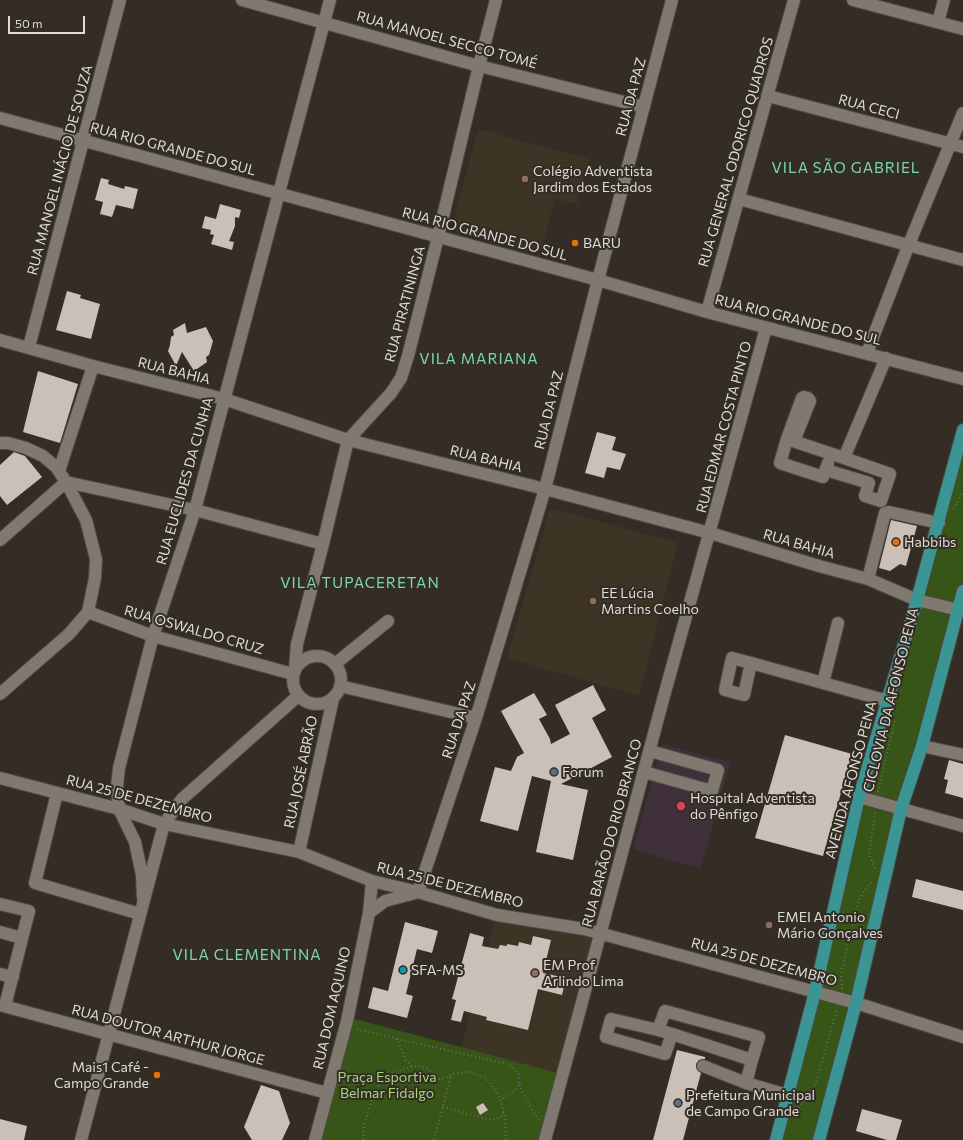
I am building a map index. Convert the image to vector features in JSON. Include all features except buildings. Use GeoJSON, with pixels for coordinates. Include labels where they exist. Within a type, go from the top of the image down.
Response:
{"type":"FeatureCollection","features":[{"type":"Feature","properties":{"kind":"main road","name":"AVENIDA AFONSO PENA"},"geometry":{"type":"LineString","coordinates":[[776,1140],[815,992],[860,797],[917,600],[963,430]]}},
{"type":"Feature","properties":{"kind":"main road"},"geometry":{"type":"LineString","coordinates":[[819,1140],[856,1003],[901,809],[922,746],[961,611],[963,592]]}},
{"type":"Feature","properties":{"kind":"street","name":"RUA MANOEL INÁCIO DE SOUZA"},"geometry":{"type":"LineString","coordinates":[[28,347],[120,0]]}},
{"type":"Feature","properties":{"kind":"street","name":"RUA MANOEL SECCO TOMÉ"},"geometry":{"type":"LineString","coordinates":[[242,0],[479,66],[644,107]]}},
{"type":"Feature","properties":{"kind":"street","name":"RUA EUCLIDES DA CUNHA"},"geometry":{"type":"LineString","coordinates":[[119,809],[117,786],[119,768],[153,636],[195,510],[330,0]]}},
{"type":"Feature","properties":{"kind":"street","name":"RUA PIRATININGA"},"geometry":{"type":"LineString","coordinates":[[294,671],[296,644],[323,544],[348,440],[391,393],[401,378],[408,356],[496,0]]}},
{"type":"Feature","properties":{"kind":"street","name":"RUA DA PAZ"},"geometry":{"type":"LineString","coordinates":[[418,892],[476,718],[545,489],[598,280],[672,0]]}},
{"type":"Feature","properties":{"kind":"street","name":"RUA GENERAL ODORICO QUADROS"},"geometry":{"type":"LineString","coordinates":[[707,312],[794,0]]}},
{"type":"Feature","properties":{"kind":"street"},"geometry":{"type":"LineString","coordinates":[[852,0],[963,29]]}},
{"type":"Feature","properties":{"kind":"street"},"geometry":{"type":"LineString","coordinates":[[938,22],[944,0]]}},
{"type":"Feature","properties":{"kind":"street","name":"RUA CECI"},"geometry":{"type":"LineString","coordinates":[[768,96],[963,147]]}},
{"type":"Feature","properties":{"kind":"street"},"geometry":{"type":"LineString","coordinates":[[867,353],[963,113]]}},
{"type":"Feature","properties":{"kind":"street","name":"RUA RIO GRANDE DO SUL"},"geometry":{"type":"LineString","coordinates":[[0,118],[598,280],[766,328],[963,379]]}},
{"type":"Feature","properties":{"kind":"street"},"geometry":{"type":"LineString","coordinates":[[739,198],[910,244],[963,260]]}},
{"type":"Feature","properties":{"kind":"street","name":"RUA EDMAR COSTA PINTO"},"geometry":{"type":"LineString","coordinates":[[710,533],[766,328]]}},
{"type":"Feature","properties":{"kind":"street","name":"RUA BAHIA"},"geometry":{"type":"LineString","coordinates":[[0,340],[93,366],[224,399],[348,440],[545,489],[710,533],[819,566],[868,579],[917,600],[961,611]]}},
{"type":"Feature","properties":{"kind":"street"},"geometry":{"type":"LineString","coordinates":[[844,458],[886,358]]}},
{"type":"Feature","properties":{"kind":"street"},"geometry":{"type":"LineString","coordinates":[[59,471],[93,366]]}},
{"type":"Feature","properties":{"kind":"street"},"geometry":{"type":"LineString","coordinates":[[826,470],[870,483],[865,496],[882,501],[890,474],[844,458],[832,454],[790,440],[780,463],[822,477],[832,454]]}},
{"type":"Feature","properties":{"kind":"street"},"geometry":{"type":"LineString","coordinates":[[0,443],[8,443],[26,448],[43,456],[59,471],[86,520],[96,559],[95,578],[88,612],[69,634],[1,691]]}},
{"type":"Feature","properties":{"kind":"street"},"geometry":{"type":"LineString","coordinates":[[66,482],[195,510],[323,544]]}},
{"type":"Feature","properties":{"kind":"street"},"geometry":{"type":"LineString","coordinates":[[0,540],[66,482]]}},
{"type":"Feature","properties":{"kind":"street"},"geometry":{"type":"LineString","coordinates":[[868,579],[885,513],[890,512],[938,523]]}},
{"type":"Feature","properties":{"kind":"street","name":"RUA BARÃO DO RIO BRANCO"},"geometry":{"type":"LineString","coordinates":[[545,1137],[710,533]]}},
{"type":"Feature","properties":{"kind":"street","name":"RUA OSWALDO CRUZ"},"geometry":{"type":"LineString","coordinates":[[88,612],[153,636],[294,671]]}},
{"type":"Feature","properties":{"kind":"street"},"geometry":{"type":"LineString","coordinates":[[336,664],[388,621]]}},
{"type":"Feature","properties":{"kind":"street"},"geometry":{"type":"LineString","coordinates":[[823,683],[838,623]]}},
{"type":"Feature","properties":{"kind":"street"},"geometry":{"type":"LineString","coordinates":[[319,655],[328,658],[336,664],[340,672],[341,682],[339,691],[333,699],[324,704],[315,705],[306,702],[298,696],[293,688],[292,678],[294,671],[301,661],[309,656],[319,655]]}},
{"type":"Feature","properties":{"kind":"street"},"geometry":{"type":"LineString","coordinates":[[751,663],[888,701]]}},
{"type":"Feature","properties":{"kind":"street"},"geometry":{"type":"LineString","coordinates":[[340,686],[476,718]]}},
{"type":"Feature","properties":{"kind":"street"},"geometry":{"type":"LineString","coordinates":[[81,1140],[143,898],[164,824],[182,799],[298,696]]}},
{"type":"Feature","properties":{"kind":"street","name":"RUA JOSÉ ABRÃO"},"geometry":{"type":"LineString","coordinates":[[299,852],[333,699]]}},
{"type":"Feature","properties":{"kind":"street"},"geometry":{"type":"LineString","coordinates":[[922,746],[963,755]]}},
{"type":"Feature","properties":{"kind":"street"},"geometry":{"type":"LineString","coordinates":[[644,772],[712,791],[718,770],[650,751]]}},
{"type":"Feature","properties":{"kind":"street","name":"RUA 25 DE DEZEMBRO"},"geometry":{"type":"LineString","coordinates":[[0,778],[119,809],[164,824],[299,852],[372,881],[418,892],[497,915],[584,929],[839,998],[963,1037]]}},
{"type":"Feature","properties":{"kind":"street"},"geometry":{"type":"LineString","coordinates":[[57,793],[35,883],[140,914]]}},
{"type":"Feature","properties":{"kind":"street"},"geometry":{"type":"LineString","coordinates":[[860,797],[963,826]]}},
{"type":"Feature","properties":{"kind":"street"},"geometry":{"type":"LineString","coordinates":[[119,809],[135,842],[142,875],[143,898]]}},
{"type":"Feature","properties":{"kind":"street","name":"RUA DOM AQUINO"},"geometry":{"type":"LineString","coordinates":[[315,1140],[347,1021],[369,912],[372,881]]}},
{"type":"Feature","properties":{"kind":"street"},"geometry":{"type":"LineString","coordinates":[[369,912],[385,901],[418,892]]}},
{"type":"Feature","properties":{"kind":"street"},"geometry":{"type":"LineString","coordinates":[[0,904],[29,911],[13,977],[3,1006]]}},
{"type":"Feature","properties":{"kind":"street"},"geometry":{"type":"LineString","coordinates":[[0,932],[22,938]]}},
{"type":"Feature","properties":{"kind":"street"},"geometry":{"type":"LineString","coordinates":[[0,974],[13,977]]}},
{"type":"Feature","properties":{"kind":"street","name":"RUA DOUTOR ARTHUR JORGE"},"geometry":{"type":"LineString","coordinates":[[3,1006],[327,1093]]}},
{"type":"Feature","properties":{"kind":"street"},"geometry":{"type":"LineString","coordinates":[[658,1030],[665,1011],[759,1037],[746,1083]]}},
{"type":"Feature","properties":{"kind":"street"},"geometry":{"type":"LineString","coordinates":[[672,1034],[664,1054],[606,1037],[611,1019],[672,1034],[752,1060]]}},
{"type":"Feature","properties":{"kind":"street"},"geometry":{"type":"LineString","coordinates":[[703,1066],[746,1083],[787,1095]]}},
{"type":"Feature","properties":{"kind":"path"},"geometry":{"type":"LineString","coordinates":[[951,515],[963,492]]}},
{"type":"Feature","properties":{"kind":"path","name":"CICLOVIA DA AFONSO PENA"},"geometry":{"type":"LineString","coordinates":[[875,873],[875,868],[869,854],[874,827],[876,801],[880,778],[896,715]]}},
{"type":"Feature","properties":{"kind":"path"},"geometry":{"type":"LineString","coordinates":[[795,1113],[797,1108],[811,1092],[816,1082],[842,986],[841,974],[858,902],[864,889],[870,885],[874,878]]}},
{"type":"Feature","properties":{"kind":"path"},"geometry":{"type":"LineString","coordinates":[[347,1021],[351,1026],[357,1029],[508,1064],[518,1074],[522,1092],[545,1137]]}},
{"type":"Feature","properties":{"kind":"path"},"geometry":{"type":"LineString","coordinates":[[397,1039],[406,1061],[413,1067]]}},
{"type":"Feature","properties":{"kind":"path"},"geometry":{"type":"LineString","coordinates":[[363,1140],[364,1125],[374,1093],[382,1080],[392,1073],[406,1068],[419,1066],[428,1069],[439,1079],[446,1078],[452,1074],[470,1072],[486,1078],[500,1099],[505,1117],[506,1140]]}},
{"type":"Feature","properties":{"kind":"path"},"geometry":{"type":"LineString","coordinates":[[434,1140],[452,1074]]}},
{"type":"Feature","properties":{"kind":"path"},"geometry":{"type":"LineString","coordinates":[[500,1099],[512,1093],[518,1085],[519,1079]]}},
{"type":"Feature","properties":{"kind":"path"},"geometry":{"type":"LineString","coordinates":[[443,1107],[491,1120],[495,1120],[500,1117],[504,1112]]}},
{"type":"Feature","properties":{"kind":"shaded area","name":"Colégio Adventista Jardim dos Estados"},"geometry":{"type":"Polygon","coordinates":[[[478,129],[589,159],[577,204],[555,199],[540,254],[451,230],[478,129]]]}},
{"type":"Feature","properties":{"kind":"shaded area","name":"EE Lúcia Martins Coelho"},"geometry":{"type":"Polygon","coordinates":[[[550,508],[678,543],[639,696],[507,658],[550,508]]]}},
{"type":"Feature","properties":{"kind":"shaded area","name":"Hospital Adventista do Pênfigo"},"geometry":{"type":"Polygon","coordinates":[[[662,744],[730,762],[701,868],[633,850],[662,744]]]}},
{"type":"Feature","properties":{"kind":"shaded area","name":"EM Prof Arlindo Lima"},"geometry":{"type":"Polygon","coordinates":[[[497,915],[600,934],[562,1074],[461,1048],[497,915]]]}},
{"type":"Feature","properties":{"kind":"green space"},"geometry":{"type":"Polygon","coordinates":[[[963,430],[963,591],[819,1140],[776,1140],[859,797],[963,430]]]}},
{"type":"Feature","properties":{"kind":"green space","name":"Praça Esportiva Belmar Fidalgo"},"geometry":{"type":"Polygon","coordinates":[[[348,1017],[562,1074],[545,1140],[315,1140],[348,1017]]]}},
{"type":"Feature","properties":{"kind":"place","name":"Colégio Adventista Jardim dos Estados"},"geometry":{"type":"Point","coordinates":[525,179]}},
{"type":"Feature","properties":{"kind":"place","name":"BARU"},"geometry":{"type":"Point","coordinates":[575,243]}},
{"type":"Feature","properties":{"kind":"place","name":"Habbibs"},"geometry":{"type":"Point","coordinates":[896,542]}},
{"type":"Feature","properties":{"kind":"place","name":"EE Lúcia Martins Coelho"},"geometry":{"type":"Point","coordinates":[593,601]}},
{"type":"Feature","properties":{"kind":"place","name":"Forum"},"geometry":{"type":"Point","coordinates":[554,772]}},
{"type":"Feature","properties":{"kind":"place","name":"Hospital Adventista do Pênfigo"},"geometry":{"type":"Point","coordinates":[681,806]}},
{"type":"Feature","properties":{"kind":"place","name":"EMEI Antonio Mário Gonçalves"},"geometry":{"type":"Point","coordinates":[769,925]}},
{"type":"Feature","properties":{"kind":"place","name":"SFA-MS"},"geometry":{"type":"Point","coordinates":[403,970]}},
{"type":"Feature","properties":{"kind":"place","name":"EM Prof Arlindo Lima"},"geometry":{"type":"Point","coordinates":[535,973]}},
{"type":"Feature","properties":{"kind":"place","name":"Mais1 Café - Campo Grande"},"geometry":{"type":"Point","coordinates":[157,1075]}},
{"type":"Feature","properties":{"kind":"place","name":"Prefeitura Municipal de Campo Grande"},"geometry":{"type":"Point","coordinates":[678,1103]}},
{"type":"Feature","properties":{"kind":"district","name":"VILA SÃO GABRIEL"},"geometry":{"type":"Point","coordinates":[846,168]}},
{"type":"Feature","properties":{"kind":"district","name":"VILA MARIANA"},"geometry":{"type":"Point","coordinates":[479,359]}},
{"type":"Feature","properties":{"kind":"district","name":"VILA TUPACERETAN"},"geometry":{"type":"Point","coordinates":[360,583]}},
{"type":"Feature","properties":{"kind":"district","name":"VILA CLEMENTINA"},"geometry":{"type":"Point","coordinates":[247,955]}}]}
